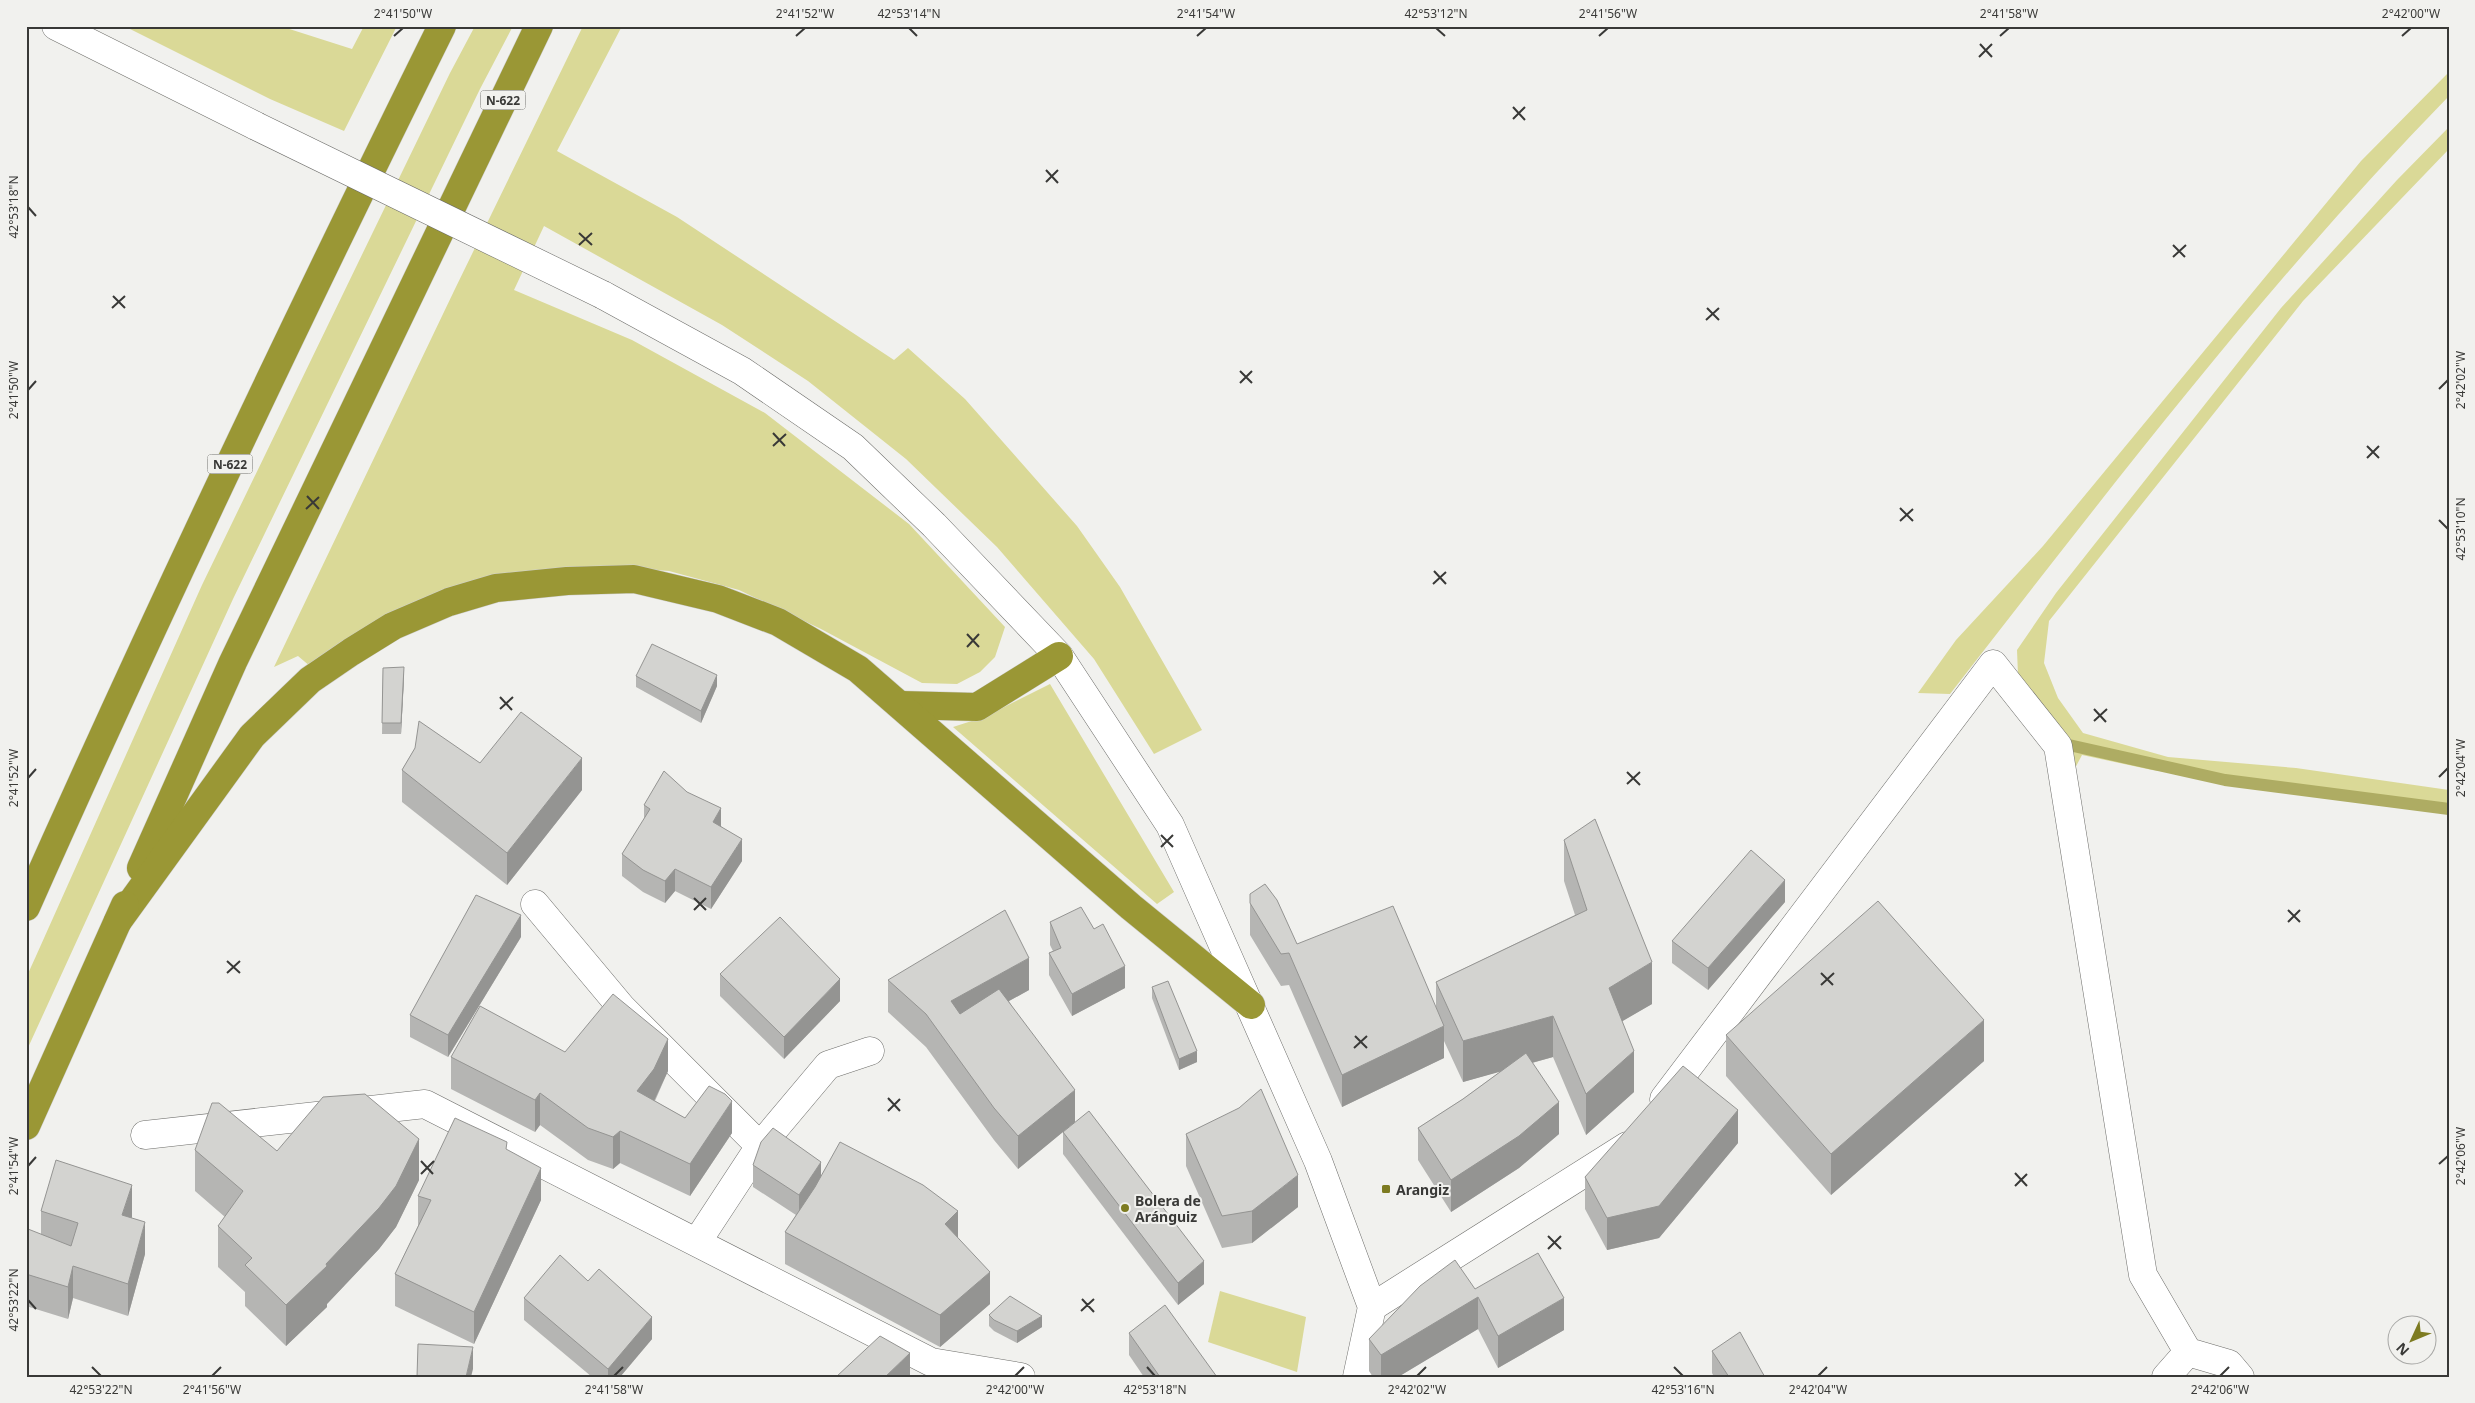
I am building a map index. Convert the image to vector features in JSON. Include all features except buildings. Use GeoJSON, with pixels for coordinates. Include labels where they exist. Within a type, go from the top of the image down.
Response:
{"type":"FeatureCollection","features":[{"type":"Feature","properties":{"kind":"highway","name":"N-622"},"geometry":{"type":"LineString","coordinates":[[26,907],[130,676],[320,274],[442,26]]}},
{"type":"Feature","properties":{"kind":"highway","name":"N-622"},"geometry":{"type":"LineString","coordinates":[[26,1126],[234,662],[539,26]]}},
{"type":"Feature","properties":{"kind":"highway"},"geometry":{"type":"LineString","coordinates":[[118,921],[252,736],[310,680],[393,626],[449,602],[496,588],[567,581],[634,579],[718,599],[786,626],[858,669],[1131,907],[1251,1005]]}},
{"type":"Feature","properties":{"kind":"highway"},"geometry":{"type":"LineString","coordinates":[[901,705],[977,707],[1059,656]]}},
{"type":"Feature","properties":{"kind":"street"},"geometry":{"type":"LineString","coordinates":[[56,26],[603,295],[742,371],[853,447],[934,526],[1059,656],[1170,825],[1251,1005],[1318,1161],[1372,1306],[1357,1377]]}},
{"type":"Feature","properties":{"kind":"street"},"geometry":{"type":"LineString","coordinates":[[1372,1306],[1631,1143],[1993,664],[2058,746],[2143,1275],[2188,1352],[2229,1364],[2240,1377]]}},
{"type":"Feature","properties":{"kind":"street"},"geometry":{"type":"LineString","coordinates":[[535,904],[622,1008],[760,1146]]}},
{"type":"Feature","properties":{"kind":"street"},"geometry":{"type":"LineString","coordinates":[[697,1242],[760,1146],[828,1065],[870,1051]]}},
{"type":"Feature","properties":{"kind":"street"},"geometry":{"type":"LineString","coordinates":[[145,1135],[425,1104],[931,1362],[1021,1377]]}},
{"type":"Feature","properties":{"kind":"street"},"geometry":{"type":"LineString","coordinates":[[868,1358],[889,1340]]}},
{"type":"Feature","properties":{"kind":"street"},"geometry":{"type":"LineString","coordinates":[[2166,1377],[2188,1352]]}},
{"type":"Feature","properties":{"kind":"shaded area"},"geometry":{"type":"Polygon","coordinates":[[[124,26],[280,26],[352,49],[364,26],[397,26],[344,131],[270,99],[124,26]]]}},
{"type":"Feature","properties":{"kind":"shaded area"},"geometry":{"type":"Polygon","coordinates":[[[475,26],[513,26],[480,89],[233,599],[26,1052],[26,978],[202,585],[450,73],[475,26]]]}},
{"type":"Feature","properties":{"kind":"shaded area"},"geometry":{"type":"Polygon","coordinates":[[[583,26],[622,26],[557,151],[677,217],[894,360],[908,348],[965,399],[1077,526],[1120,587],[1202,730],[1154,754],[1094,659],[997,547],[906,459],[808,381],[722,325],[544,226],[514,290],[632,340],[765,413],[909,524],[1005,627],[995,657],[980,672],[957,684],[922,683],[821,629],[739,590],[669,571],[600,566],[525,574],[311,667],[298,656],[274,667],[583,26]]]}},
{"type":"Feature","properties":{"kind":"shaded area"},"geometry":{"type":"Polygon","coordinates":[[[2449,72],[2449,96],[2382,167],[2253,313],[2130,464],[1950,694],[1918,693],[1956,640],[2043,546],[2361,161],[2449,72]]]}},
{"type":"Feature","properties":{"kind":"shaded area"},"geometry":{"type":"Polygon","coordinates":[[[2449,127],[2449,149],[2303,301],[2049,621],[2044,663],[2058,698],[2083,733],[2168,757],[2296,768],[2449,790],[2449,807],[2152,770],[2082,755],[2073,772],[2018,675],[2017,650],[2056,593],[2281,308],[2397,180],[2449,127]]]}},
{"type":"Feature","properties":{"kind":"shaded area"},"geometry":{"type":"Polygon","coordinates":[[[1050,684],[1174,892],[1157,904],[953,727],[984,717],[1050,684]]]}},
{"type":"Feature","properties":{"kind":"shaded area"},"geometry":{"type":"Polygon","coordinates":[[[1220,1291],[1306,1317],[1297,1372],[1208,1342],[1220,1291]]]}},
{"type":"Feature","properties":{"kind":"waterway"},"geometry":{"type":"LineString","coordinates":[[2069,745],[2225,780],[2449,809]]}},
{"type":"Feature","properties":{"kind":"place","name":"Arangiz"},"geometry":{"type":"Point","coordinates":[1386,1189]}},
{"type":"Feature","properties":{"kind":"place","name":"Bolera de Aránguiz"},"geometry":{"type":"Point","coordinates":[1125,1208]}}]}
